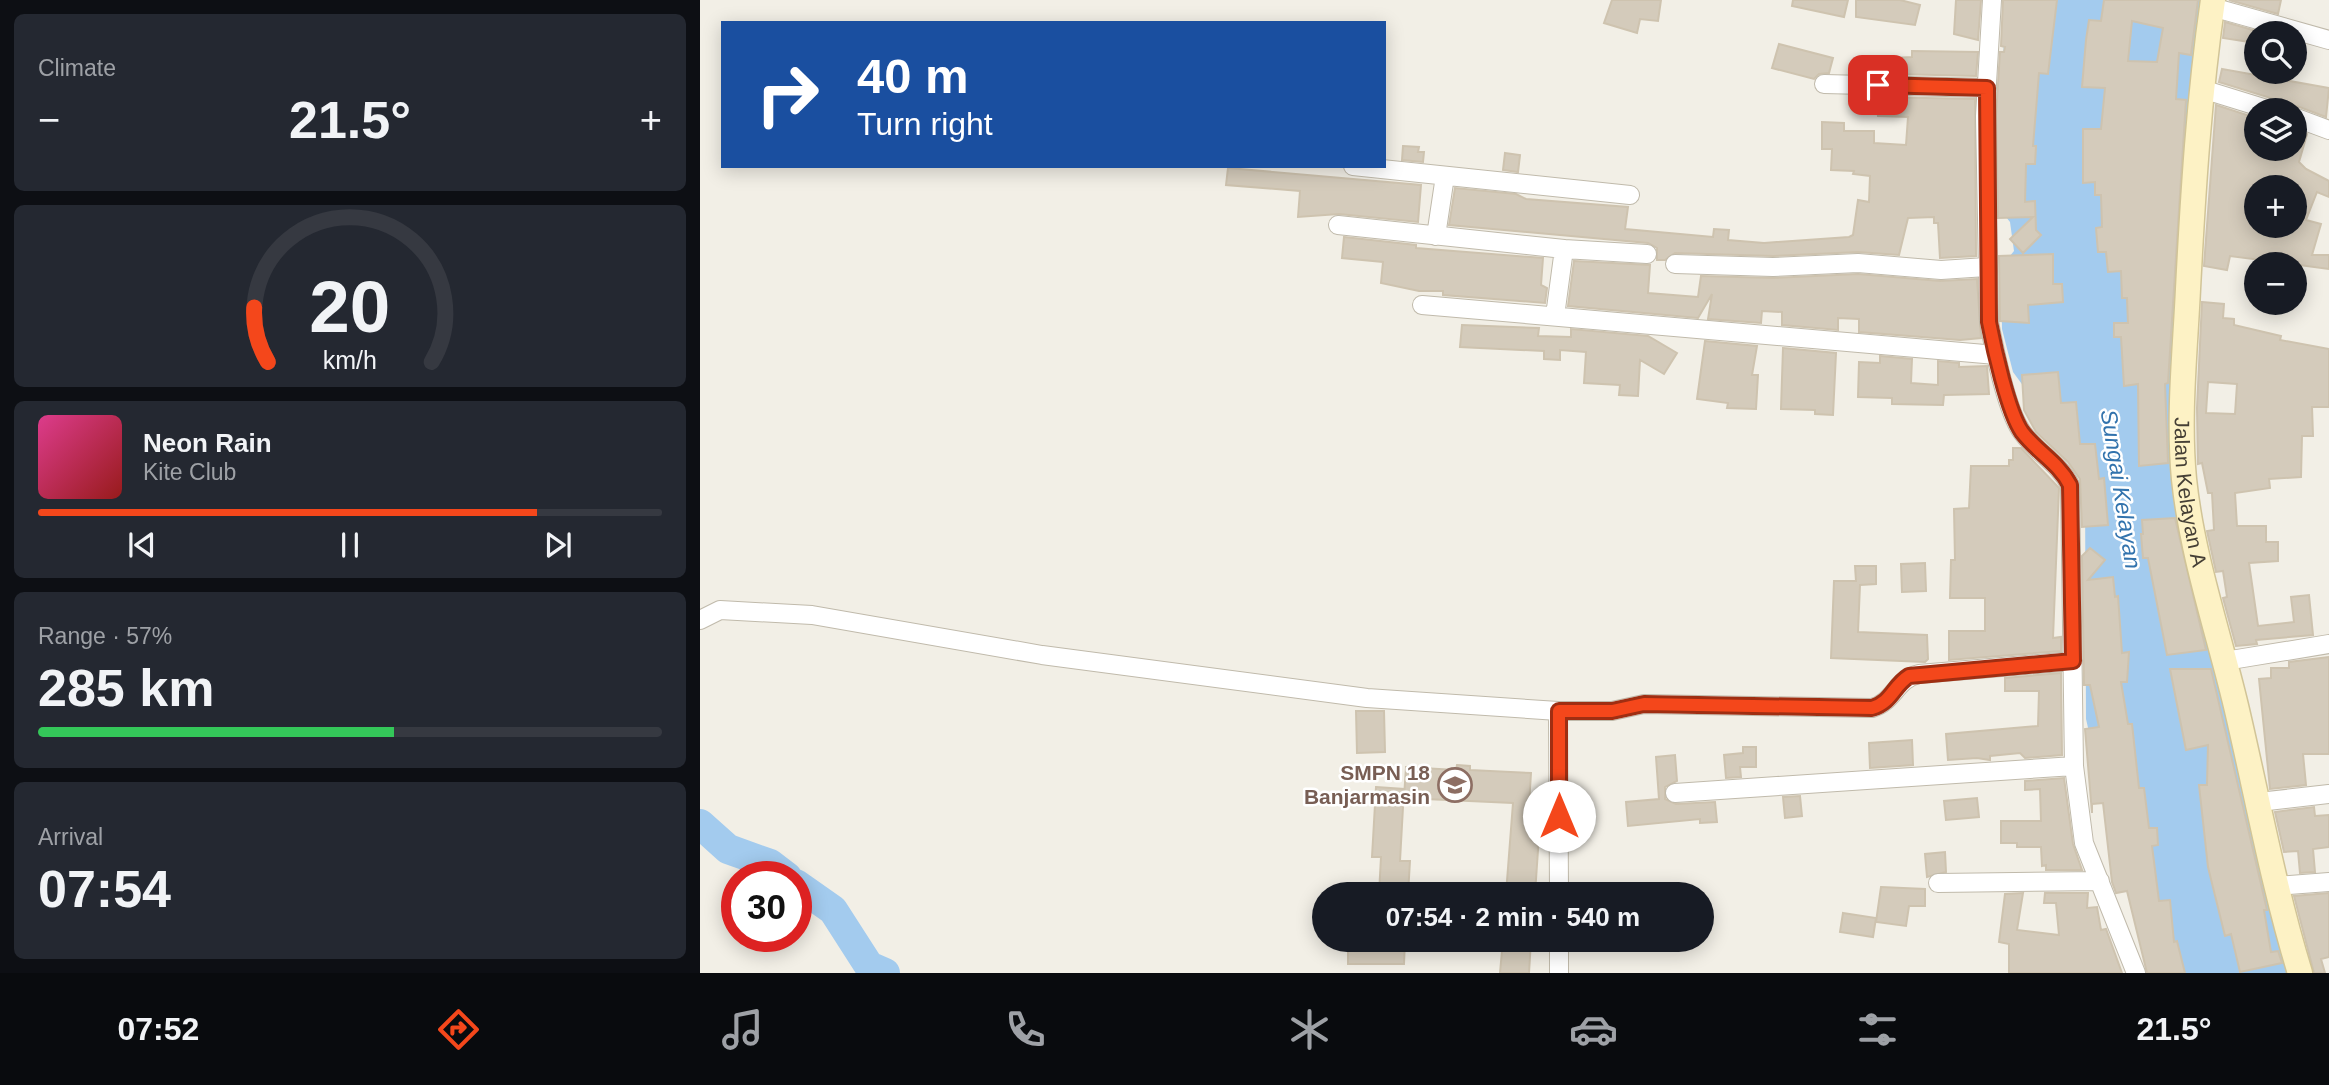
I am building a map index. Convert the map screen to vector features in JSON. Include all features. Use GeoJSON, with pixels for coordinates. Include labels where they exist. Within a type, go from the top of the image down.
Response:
{"type":"FeatureCollection","features":[{"type":"Feature","properties":{"kind":"street"},"geometry":{"type":"LineString","coordinates":[[1992,0],[1987,88],[1986,267],[1989,322],[1996,355],[2022,432],[2059,468],[2070,485],[2074,766],[2081,833],[2136,973]]}},
{"type":"Feature","properties":{"kind":"street"},"geometry":{"type":"LineString","coordinates":[[2213,3],[2329,40]]}},
{"type":"Feature","properties":{"kind":"street","name":"Jalan Kelayan A"},"geometry":{"type":"LineString","coordinates":[[2213,3],[2202,89],[2181,435],[2193,531],[2259,802],[2275,886],[2300,973]]}},
{"type":"Feature","properties":{"kind":"street"},"geometry":{"type":"LineString","coordinates":[[1824,84],[1987,88]]}},
{"type":"Feature","properties":{"kind":"street"},"geometry":{"type":"LineString","coordinates":[[2202,89],[2244,102]]}},
{"type":"Feature","properties":{"kind":"street"},"geometry":{"type":"LineString","coordinates":[[2307,122],[2329,130]]}},
{"type":"Feature","properties":{"kind":"street"},"geometry":{"type":"LineString","coordinates":[[1371,168],[1630,195]]}},
{"type":"Feature","properties":{"kind":"street"},"geometry":{"type":"LineString","coordinates":[[1436,236],[1445,176]]}},
{"type":"Feature","properties":{"kind":"street"},"geometry":{"type":"LineString","coordinates":[[1338,225],[1564,249],[1647,254]]}},
{"type":"Feature","properties":{"kind":"street"},"geometry":{"type":"LineString","coordinates":[[1555,316],[1564,249]]}},
{"type":"Feature","properties":{"kind":"street"},"geometry":{"type":"LineString","coordinates":[[1675,264],[1773,267],[1858,264],[1941,270],[1986,267]]}},
{"type":"Feature","properties":{"kind":"street"},"geometry":{"type":"LineString","coordinates":[[1422,305],[1996,355]]}},
{"type":"Feature","properties":{"kind":"street"},"geometry":{"type":"LineString","coordinates":[[700,620],[720,610],[812,615],[1042,655],[1367,698],[1559,711],[1612,711],[1644,704],[1872,708],[1891,699],[1902,681],[1909,676],[2073,661]]}},
{"type":"Feature","properties":{"kind":"street"},"geometry":{"type":"LineString","coordinates":[[2225,661],[2329,644]]}},
{"type":"Feature","properties":{"kind":"street"},"geometry":{"type":"LineString","coordinates":[[1559,711],[1559,882]]}},
{"type":"Feature","properties":{"kind":"street"},"geometry":{"type":"LineString","coordinates":[[1675,793],[2074,766]]}},
{"type":"Feature","properties":{"kind":"street"},"geometry":{"type":"LineString","coordinates":[[2259,802],[2329,794]]}},
{"type":"Feature","properties":{"kind":"street"},"geometry":{"type":"LineString","coordinates":[[1938,883],[2100,881]]}},
{"type":"Feature","properties":{"kind":"street"},"geometry":{"type":"LineString","coordinates":[[2275,886],[2329,882]]}},
{"type":"Feature","properties":{"kind":"street"},"geometry":{"type":"LineString","coordinates":[[1559,952],[1559,973]]}},
{"type":"Feature","properties":{"kind":"water","name":"Sungai Kelayan"},"geometry":{"type":"Polygon","coordinates":[[[2004,0],[2203,0],[2175,443],[2290,973],[2153,973],[2123,879],[2086,719],[2085,484],[2074,455],[2013,372],[2002,329],[2001,267],[2014,251],[2010,222],[2002,212],[2004,0]]]}},
{"type":"Feature","properties":{"kind":"building"},"geometry":{"type":"Polygon","coordinates":[[[1612,0],[1661,0],[1658,21],[1640,19],[1637,33],[1604,23],[1612,0]]]}},
{"type":"Feature","properties":{"kind":"building"},"geometry":{"type":"Polygon","coordinates":[[[1793,0],[1848,0],[1844,17],[1792,6],[1793,0]]]}},
{"type":"Feature","properties":{"kind":"building"},"geometry":{"type":"Polygon","coordinates":[[[1856,0],[1900,0],[1920,5],[1915,25],[1856,17],[1856,0]]]}},
{"type":"Feature","properties":{"kind":"building"},"geometry":{"type":"Polygon","coordinates":[[[1956,0],[1981,0],[1978,40],[1954,34],[1956,0]]]}},
{"type":"Feature","properties":{"kind":"building"},"geometry":{"type":"Polygon","coordinates":[[[2003,0],[2057,0],[2048,74],[2039,73],[2033,146],[2036,146],[2035,164],[2026,164],[2025,202],[2035,201],[2036,230],[2041,235],[2023,253],[2010,239],[2033,217],[1998,218],[1996,116],[2000,52],[2004,52],[2005,47],[2001,46],[2003,0]]]}},
{"type":"Feature","properties":{"kind":"building"},"geometry":{"type":"Polygon","coordinates":[[[2104,0],[2198,0],[2191,55],[2179,53],[2176,99],[2186,100],[2168,383],[2165,384],[2168,463],[2139,466],[2138,384],[2124,386],[2121,337],[2114,337],[2114,323],[2128,323],[2127,298],[2122,298],[2121,271],[2108,272],[2106,252],[2098,252],[2096,228],[2102,227],[2101,195],[2095,195],[2095,182],[2083,183],[2083,129],[2101,129],[2105,88],[2082,87],[2086,40],[2089,20],[2101,21],[2104,0]],[[2132,21],[2128,61],[2157,62],[2163,28],[2132,21]]]}},
{"type":"Feature","properties":{"kind":"building"},"geometry":{"type":"Polygon","coordinates":[[[2229,0],[2281,0],[2278,14],[2229,0]]]}},
{"type":"Feature","properties":{"kind":"building"},"geometry":{"type":"Polygon","coordinates":[[[2225,22],[2244,28],[2244,41],[2223,38],[2225,22]]]}},
{"type":"Feature","properties":{"kind":"building"},"geometry":{"type":"Polygon","coordinates":[[[1779,44],[1833,58],[1829,73],[1819,74],[1814,79],[1772,68],[1779,44]]]}},
{"type":"Feature","properties":{"kind":"building"},"geometry":{"type":"Polygon","coordinates":[[[1912,51],[1978,52],[1976,76],[1855,73],[1856,60],[1912,57],[1912,51]]]}},
{"type":"Feature","properties":{"kind":"building"},"geometry":{"type":"Polygon","coordinates":[[[2222,69],[2244,73],[2244,84],[2306,84],[2329,88],[2326,117],[2307,110],[2307,98],[2271,98],[2219,82],[2222,69]]]}},
{"type":"Feature","properties":{"kind":"building"},"geometry":{"type":"Polygon","coordinates":[[[1876,97],[1975,99],[1976,256],[1940,258],[1938,223],[1934,223],[1934,217],[1908,218],[1899,255],[1858,252],[1773,256],[1675,253],[1665,260],[1657,260],[1657,248],[1648,243],[1449,225],[1455,188],[1516,194],[1526,199],[1628,207],[1625,229],[1713,237],[1714,229],[1729,230],[1728,240],[1764,243],[1849,237],[1853,235],[1858,200],[1869,202],[1870,176],[1853,174],[1854,171],[1831,170],[1832,149],[1822,149],[1822,122],[1844,123],[1844,131],[1874,131],[1874,143],[1906,145],[1908,117],[1878,116],[1876,97]]]}},
{"type":"Feature","properties":{"kind":"building"},"geometry":{"type":"Polygon","coordinates":[[[2216,105],[2244,114],[2244,161],[2299,161],[2306,169],[2329,181],[2329,197],[2317,192],[2307,217],[2307,175],[2244,175],[2244,238],[2307,238],[2307,220],[2321,224],[2312,255],[2329,255],[2329,269],[2307,266],[2307,252],[2244,252],[2244,258],[2230,256],[2227,270],[2204,266],[2216,105]]]}},
{"type":"Feature","properties":{"kind":"building"},"geometry":{"type":"Polygon","coordinates":[[[1403,146],[1419,147],[1418,152],[1424,152],[1423,162],[1402,160],[1403,146]]]}},
{"type":"Feature","properties":{"kind":"building"},"geometry":{"type":"Polygon","coordinates":[[[1505,153],[1520,155],[1518,172],[1503,170],[1505,153]]]}},
{"type":"Feature","properties":{"kind":"building"},"geometry":{"type":"Polygon","coordinates":[[[1228,168],[1421,185],[1418,222],[1339,214],[1298,217],[1300,191],[1226,185],[1228,168]]]}},
{"type":"Feature","properties":{"kind":"building"},"geometry":{"type":"Polygon","coordinates":[[[1344,237],[1416,245],[1416,248],[1543,258],[1541,285],[1547,288],[1545,303],[1443,295],[1443,291],[1419,291],[1381,283],[1383,262],[1342,258],[1344,237]]]}},
{"type":"Feature","properties":{"kind":"building"},"geometry":{"type":"Polygon","coordinates":[[[2053,254],[2053,284],[2062,284],[2063,302],[2028,305],[2029,323],[2000,321],[1999,256],[2053,254]]]}},
{"type":"Feature","properties":{"kind":"building"},"geometry":{"type":"Polygon","coordinates":[[[1574,261],[1650,265],[1648,293],[1698,297],[1701,276],[1773,278],[1858,274],[1940,281],[1977,279],[1981,338],[1960,340],[1859,332],[1859,319],[1838,318],[1838,330],[1782,325],[1782,312],[1762,311],[1761,323],[1708,319],[1712,294],[1698,318],[1568,306],[1574,261]]]}},
{"type":"Feature","properties":{"kind":"building"},"geometry":{"type":"Polygon","coordinates":[[[2202,302],[2224,304],[2223,318],[2234,319],[2234,325],[2281,336],[2280,340],[2329,349],[2329,407],[2312,407],[2313,436],[2302,436],[2301,477],[2269,479],[2270,488],[2235,493],[2237,526],[2266,526],[2266,542],[2278,542],[2278,561],[2249,563],[2258,626],[2294,622],[2291,597],[2309,595],[2313,635],[2256,640],[2257,644],[2236,646],[2223,598],[2227,597],[2223,571],[2216,572],[2207,531],[2214,530],[2212,493],[2208,493],[2202,463],[2198,464],[2197,408],[2202,302]],[[2208,382],[2206,413],[2235,414],[2237,384],[2208,382]]]}},
{"type":"Feature","properties":{"kind":"building"},"geometry":{"type":"Polygon","coordinates":[[[1462,325],[1539,328],[1538,336],[1571,337],[1571,329],[1648,336],[1677,353],[1664,374],[1640,360],[1638,396],[1619,395],[1620,385],[1584,383],[1586,352],[1560,350],[1560,360],[1544,359],[1544,351],[1460,347],[1462,325]]]}},
{"type":"Feature","properties":{"kind":"building"},"geometry":{"type":"Polygon","coordinates":[[[1705,341],[1757,346],[1752,375],[1758,375],[1756,409],[1727,408],[1728,403],[1697,399],[1705,341]]]}},
{"type":"Feature","properties":{"kind":"building"},"geometry":{"type":"Polygon","coordinates":[[[1783,348],[1836,353],[1833,415],[1815,414],[1815,410],[1781,409],[1783,348]]]}},
{"type":"Feature","properties":{"kind":"building"},"geometry":{"type":"Polygon","coordinates":[[[1880,356],[1912,359],[1911,383],[1938,385],[1938,361],[1959,363],[1959,367],[1987,366],[1989,394],[1944,395],[1943,405],[1892,404],[1892,398],[1858,397],[1859,362],[1880,363],[1880,356]]]}},
{"type":"Feature","properties":{"kind":"building"},"geometry":{"type":"Polygon","coordinates":[[[2058,372],[2061,403],[2076,402],[2080,444],[2095,444],[2099,479],[2104,478],[2108,525],[2082,527],[2080,479],[2068,462],[2036,432],[2024,410],[2022,375],[2058,372]]]}},
{"type":"Feature","properties":{"kind":"building"},"geometry":{"type":"Polygon","coordinates":[[[2013,448],[2021,448],[2059,488],[2053,638],[2061,637],[2061,651],[1949,660],[1949,631],[1985,631],[1985,598],[1950,598],[1951,560],[1955,560],[1954,509],[1969,508],[1971,466],[2009,466],[2009,460],[2013,460],[2013,448]]]}},
{"type":"Feature","properties":{"kind":"building"},"geometry":{"type":"Polygon","coordinates":[[[2175,518],[2206,650],[2167,655],[2148,558],[2143,558],[2141,534],[2142,520],[2175,518]]]}},
{"type":"Feature","properties":{"kind":"building"},"geometry":{"type":"Polygon","coordinates":[[[2090,548],[2105,560],[2088,580],[2113,577],[2115,597],[2118,596],[2122,653],[2129,652],[2127,682],[2121,682],[2128,724],[2132,724],[2139,788],[2144,788],[2149,828],[2157,828],[2158,845],[2152,846],[2159,901],[2170,900],[2174,942],[2177,941],[2185,973],[2147,973],[2127,891],[2116,893],[2112,882],[2103,803],[2092,804],[2092,813],[2085,729],[2099,727],[2090,685],[2084,685],[2082,556],[2090,548]]]}},
{"type":"Feature","properties":{"kind":"building"},"geometry":{"type":"Polygon","coordinates":[[[1925,563],[1926,591],[1902,592],[1901,564],[1925,563]]]}},
{"type":"Feature","properties":{"kind":"building"},"geometry":{"type":"Polygon","coordinates":[[[1855,566],[1876,566],[1876,584],[1860,585],[1858,632],[1927,635],[1928,659],[1925,662],[1831,658],[1834,581],[1856,581],[1855,566]]]}},
{"type":"Feature","properties":{"kind":"building"},"geometry":{"type":"Polygon","coordinates":[[[2329,657],[2329,754],[2303,754],[2306,785],[2270,789],[2259,679],[2271,678],[2271,668],[2289,668],[2289,662],[2329,657]]]}},
{"type":"Feature","properties":{"kind":"building"},"geometry":{"type":"Polygon","coordinates":[[[2170,669],[2211,669],[2267,910],[2264,910],[2271,952],[2278,951],[2282,963],[2240,972],[2231,934],[2225,936],[2208,867],[2199,785],[2207,785],[2208,745],[2186,750],[2170,669]]]}},
{"type":"Feature","properties":{"kind":"building"},"geometry":{"type":"Polygon","coordinates":[[[2061,673],[2062,755],[2025,758],[2020,753],[1990,756],[1990,760],[1948,760],[1946,734],[2038,726],[2039,691],[2005,691],[2005,678],[2061,673]]]}},
{"type":"Feature","properties":{"kind":"building"},"geometry":{"type":"Polygon","coordinates":[[[1356,711],[1384,711],[1385,752],[1357,753],[1356,711]]]}},
{"type":"Feature","properties":{"kind":"building"},"geometry":{"type":"Polygon","coordinates":[[[1912,740],[1913,765],[1870,768],[1869,743],[1912,740]]]}},
{"type":"Feature","properties":{"kind":"building"},"geometry":{"type":"Polygon","coordinates":[[[1743,747],[1756,747],[1756,767],[1740,767],[1741,777],[1726,778],[1724,755],[1743,753],[1743,747]]]}},
{"type":"Feature","properties":{"kind":"building"},"geometry":{"type":"Polygon","coordinates":[[[1675,755],[1677,781],[1665,787],[1665,799],[1676,804],[1715,802],[1717,822],[1700,823],[1700,819],[1628,826],[1626,802],[1659,799],[1656,757],[1675,755]]]}},
{"type":"Feature","properties":{"kind":"building"},"geometry":{"type":"Polygon","coordinates":[[[1457,765],[1470,766],[1470,770],[1531,773],[1529,805],[1541,806],[1536,882],[1507,882],[1513,803],[1404,798],[1406,767],[1456,770],[1457,765]]]}},
{"type":"Feature","properties":{"kind":"building"},"geometry":{"type":"Polygon","coordinates":[[[2064,778],[2073,844],[2082,870],[2046,870],[2046,865],[2042,866],[2041,847],[2017,847],[2017,843],[2001,843],[2001,821],[2041,821],[2040,789],[2025,790],[2025,781],[2064,778]]]}},
{"type":"Feature","properties":{"kind":"building"},"geometry":{"type":"Polygon","coordinates":[[[1376,787],[1404,789],[1400,861],[1410,861],[1409,882],[1380,882],[1381,857],[1372,857],[1376,787]]]}},
{"type":"Feature","properties":{"kind":"building"},"geometry":{"type":"Polygon","coordinates":[[[1800,796],[1802,816],[1785,818],[1783,797],[1800,796]]]}},
{"type":"Feature","properties":{"kind":"building"},"geometry":{"type":"Polygon","coordinates":[[[1977,798],[1979,817],[1946,820],[1944,801],[1977,798]]]}},
{"type":"Feature","properties":{"kind":"building"},"geometry":{"type":"Polygon","coordinates":[[[2314,807],[2315,816],[2329,815],[2329,847],[2313,849],[2315,872],[2300,873],[2298,851],[2284,852],[2275,812],[2314,807]]]}},
{"type":"Feature","properties":{"kind":"building"},"geometry":{"type":"Polygon","coordinates":[[[1945,852],[1946,872],[1927,877],[1925,854],[1945,852]]]}},
{"type":"Feature","properties":{"kind":"building"},"geometry":{"type":"Polygon","coordinates":[[[1881,887],[1925,889],[1925,906],[1909,906],[1906,926],[1876,922],[1881,887]]]}},
{"type":"Feature","properties":{"kind":"building"},"geometry":{"type":"Polygon","coordinates":[[[2023,893],[2017,930],[2059,935],[2056,903],[2044,903],[2045,893],[2088,893],[2087,908],[2097,907],[2101,930],[2106,929],[2122,973],[2009,973],[2009,944],[1999,942],[2005,894],[2023,893]]]}},
{"type":"Feature","properties":{"kind":"building"},"geometry":{"type":"Polygon","coordinates":[[[2329,893],[2329,957],[2321,959],[2325,973],[2314,973],[2294,896],[2329,893]]]}},
{"type":"Feature","properties":{"kind":"building"},"geometry":{"type":"Polygon","coordinates":[[[1843,913],[1876,918],[1873,937],[1840,932],[1843,913]]]}},
{"type":"Feature","properties":{"kind":"building"},"geometry":{"type":"Polygon","coordinates":[[[1348,952],[1404,952],[1404,964],[1348,964],[1348,952]]]}},
{"type":"Feature","properties":{"kind":"building"},"geometry":{"type":"Polygon","coordinates":[[[1502,952],[1530,952],[1529,973],[1500,973],[1502,952]]]}},
{"type":"Feature","properties":{"kind":"waterway"},"geometry":{"type":"LineString","coordinates":[[700,824],[728,849],[762,861]]}},
{"type":"Feature","properties":{"kind":"waterway"},"geometry":{"type":"LineString","coordinates":[[812,895],[833,910],[869,966],[885,973]]}},
{"type":"Feature","properties":{"kind":"place","name":"SMPN 18 Banjarmasin"},"geometry":{"type":"Point","coordinates":[1455,785]}},
{"type":"Feature","properties":{"kind":"route"},"geometry":{"type":"LineString","coordinates":[[1559,816],[1559,711],[1612,711],[1644,704],[1872,708],[1891,699],[1897,687],[1909,676],[2073,661],[2070,485],[2059,468],[2022,432],[1996,355],[1989,322],[1986,267],[1987,88],[1878,85]]}}]}
